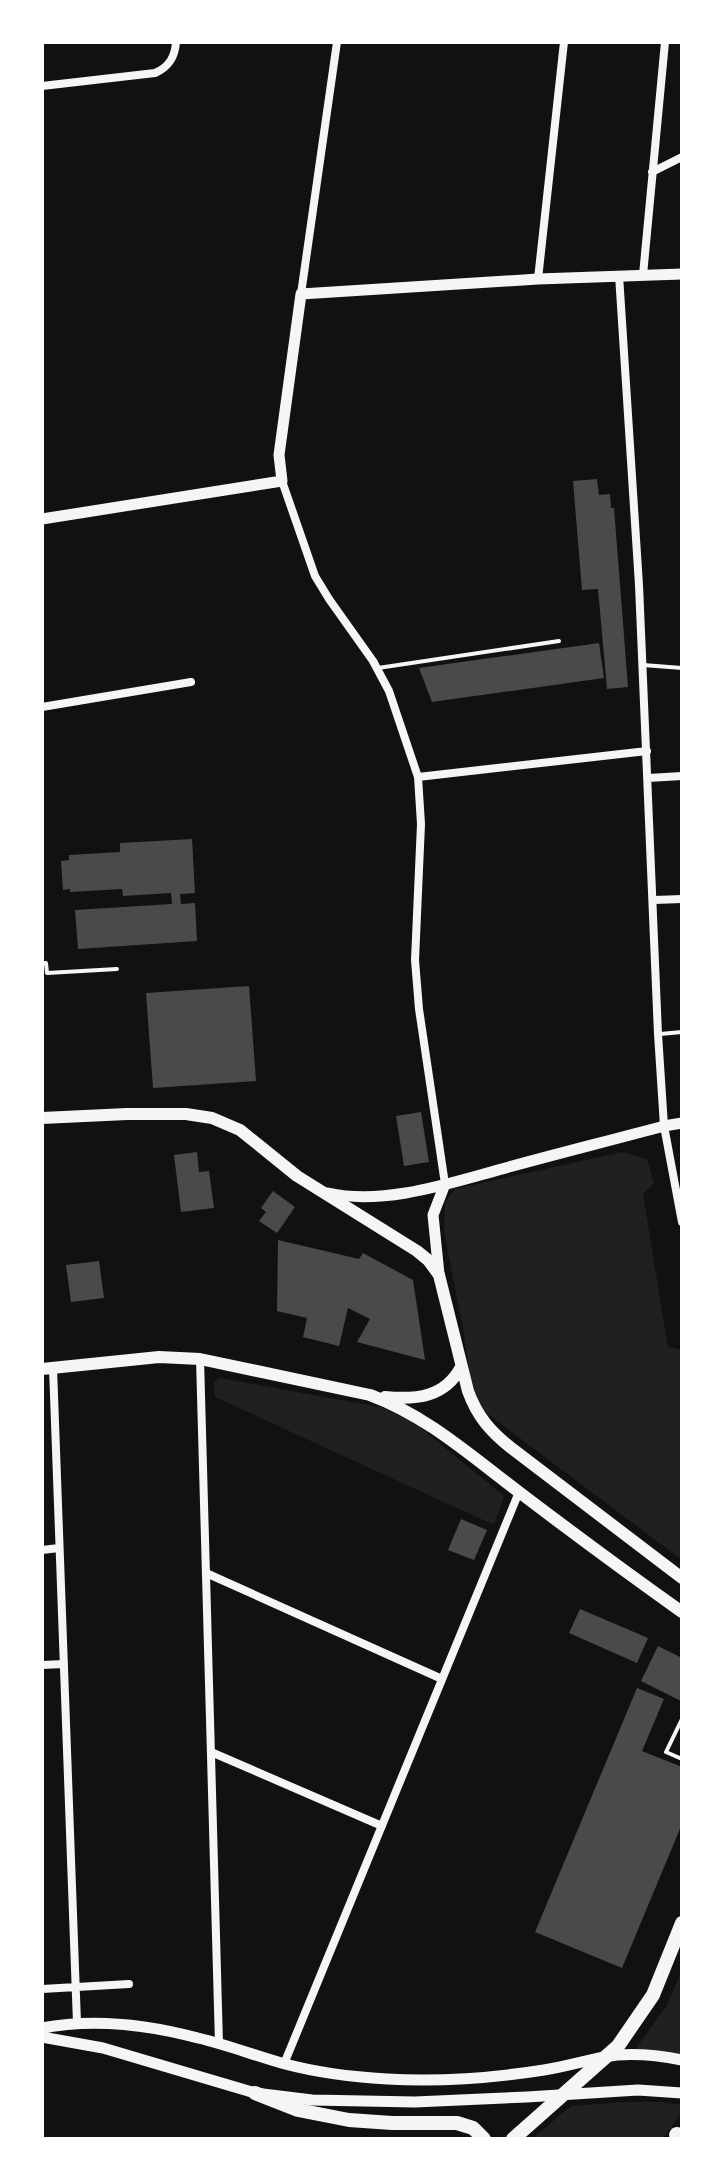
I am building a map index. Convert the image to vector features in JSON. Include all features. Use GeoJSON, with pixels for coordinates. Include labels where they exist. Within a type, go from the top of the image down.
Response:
{"type":"FeatureCollection","features":[{"type":"Feature","properties":{"kind":"main road"},"geometry":{"type":"LineString","coordinates":[[42,1118],[162,1114],[212,1118],[240,1130],[284,1167],[417,1251],[439,1275],[473,1406],[487,1428],[682,1578]]}},
{"type":"Feature","properties":{"kind":"main road"},"geometry":{"type":"LineString","coordinates":[[47,1368],[159,1357],[200,1359],[370,1395],[403,1398],[436,1393],[451,1382],[461,1367]]}},
{"type":"Feature","properties":{"kind":"main road"},"geometry":{"type":"LineString","coordinates":[[370,1395],[402,1408],[423,1421],[682,1612]]}},
{"type":"Feature","properties":{"kind":"main road"},"geometry":{"type":"LineString","coordinates":[[513,2139],[618,2046],[653,1995],[682,1923]]}},
{"type":"Feature","properties":{"kind":"main road"},"geometry":{"type":"LineString","coordinates":[[255,2093],[298,2110],[349,2120],[457,2123],[473,2128],[484,2139]]}},
{"type":"Feature","properties":{"kind":"street"},"geometry":{"type":"LineString","coordinates":[[42,86],[155,73],[172,60],[176,42]]}},
{"type":"Feature","properties":{"kind":"street"},"geometry":{"type":"LineString","coordinates":[[337,42],[279,455],[282,481],[315,576],[378,668],[396,707],[418,777],[421,824],[415,960],[419,1009],[445,1184],[433,1215],[439,1275]]}},
{"type":"Feature","properties":{"kind":"street"},"geometry":{"type":"LineString","coordinates":[[538,279],[564,42]]}},
{"type":"Feature","properties":{"kind":"street"},"geometry":{"type":"LineString","coordinates":[[643,275],[665,42]]}},
{"type":"Feature","properties":{"kind":"street"},"geometry":{"type":"LineString","coordinates":[[652,172],[682,157]]}},
{"type":"Feature","properties":{"kind":"street"},"geometry":{"type":"LineString","coordinates":[[301,294],[538,279],[682,274]]}},
{"type":"Feature","properties":{"kind":"street"},"geometry":{"type":"LineString","coordinates":[[619,275],[643,665],[664,1126],[682,1222]]}},
{"type":"Feature","properties":{"kind":"street"},"geometry":{"type":"LineString","coordinates":[[42,519],[282,481]]}},
{"type":"Feature","properties":{"kind":"street"},"geometry":{"type":"LineString","coordinates":[[42,707],[191,682]]}},
{"type":"Feature","properties":{"kind":"street"},"geometry":{"type":"LineString","coordinates":[[418,777],[647,751]]}},
{"type":"Feature","properties":{"kind":"street"},"geometry":{"type":"LineString","coordinates":[[648,778],[682,776]]}},
{"type":"Feature","properties":{"kind":"street"},"geometry":{"type":"LineString","coordinates":[[654,900],[682,899]]}},
{"type":"Feature","properties":{"kind":"street"},"geometry":{"type":"LineString","coordinates":[[320,1191],[337,1195],[385,1196],[445,1184],[682,1123]]}},
{"type":"Feature","properties":{"kind":"street"},"geometry":{"type":"LineString","coordinates":[[200,1359],[219,2044]]}},
{"type":"Feature","properties":{"kind":"street"},"geometry":{"type":"LineString","coordinates":[[47,1368],[59,1548],[77,2023]]}},
{"type":"Feature","properties":{"kind":"street"},"geometry":{"type":"LineString","coordinates":[[284,2064],[519,1492]]}},
{"type":"Feature","properties":{"kind":"street"},"geometry":{"type":"LineString","coordinates":[[42,1550],[59,1548]]}},
{"type":"Feature","properties":{"kind":"street"},"geometry":{"type":"LineString","coordinates":[[206,1573],[442,1679]]}},
{"type":"Feature","properties":{"kind":"street"},"geometry":{"type":"LineString","coordinates":[[42,1665],[64,1664]]}},
{"type":"Feature","properties":{"kind":"street"},"geometry":{"type":"LineString","coordinates":[[211,1752],[382,1826]]}},
{"type":"Feature","properties":{"kind":"street"},"geometry":{"type":"LineString","coordinates":[[42,1989],[129,1984]]}},
{"type":"Feature","properties":{"kind":"street"},"geometry":{"type":"LineString","coordinates":[[42,2028],[77,2023],[152,2028],[284,2064],[348,2076],[420,2080],[545,2070],[606,2056],[640,2054],[682,2060]]}},
{"type":"Feature","properties":{"kind":"street"},"geometry":{"type":"LineString","coordinates":[[42,2037],[103,2048],[255,2093],[312,2100],[459,2101],[638,2090],[682,2093]]}},
{"type":"Feature","properties":{"kind":"lane"},"geometry":{"type":"LineString","coordinates":[[378,668],[559,641]]}},
{"type":"Feature","properties":{"kind":"lane"},"geometry":{"type":"LineString","coordinates":[[643,665],[682,668]]}},
{"type":"Feature","properties":{"kind":"lane"},"geometry":{"type":"LineString","coordinates":[[42,963],[46,963],[47,973],[117,969]]}},
{"type":"Feature","properties":{"kind":"lane"},"geometry":{"type":"LineString","coordinates":[[658,1034],[682,1032]]}},
{"type":"Feature","properties":{"kind":"lane"},"geometry":{"type":"LineString","coordinates":[[682,1719],[666,1752],[682,1759]]}},
{"type":"Feature","properties":{"kind":"shaded area"},"geometry":{"type":"Polygon","coordinates":[[[622,1152],[647,1159],[654,1183],[643,1194],[668,1347],[682,1350],[682,1560],[481,1409],[470,1376],[444,1232],[445,1202],[455,1189],[622,1152]]]}},
{"type":"Feature","properties":{"kind":"shaded area"},"geometry":{"type":"Polygon","coordinates":[[[220,1378],[380,1407],[411,1420],[504,1496],[494,1525],[215,1397],[213,1382],[220,1378]]]}},
{"type":"Feature","properties":{"kind":"shaded area"},"geometry":{"type":"Polygon","coordinates":[[[682,1970],[682,2056],[634,2051],[667,2005],[682,1970]]]}},
{"type":"Feature","properties":{"kind":"shaded area"},"geometry":{"type":"Polygon","coordinates":[[[623,2102],[682,2105],[682,2111],[663,2139],[532,2139],[571,2106],[623,2102]]]}},
{"type":"Feature","properties":{"kind":"building"},"geometry":{"type":"Polygon","coordinates":[[[597,479],[599,495],[610,494],[611,508],[614,508],[628,687],[607,689],[598,589],[582,590],[573,481],[597,479]]]}},
{"type":"Feature","properties":{"kind":"building"},"geometry":{"type":"Polygon","coordinates":[[[599,643],[604,678],[432,702],[419,668],[599,643]]]}},
{"type":"Feature","properties":{"kind":"building"},"geometry":{"type":"Polygon","coordinates":[[[192,839],[195,893],[180,894],[181,904],[195,903],[197,941],[78,949],[75,910],[172,904],[171,893],[123,896],[122,889],[63,890],[61,861],[69,860],[69,855],[120,852],[120,843],[192,839]]]}},
{"type":"Feature","properties":{"kind":"building"},"geometry":{"type":"Polygon","coordinates":[[[249,986],[256,1081],[153,1088],[146,993],[249,986]]]}},
{"type":"Feature","properties":{"kind":"building"},"geometry":{"type":"Polygon","coordinates":[[[421,1112],[429,1162],[404,1166],[396,1116],[421,1112]]]}},
{"type":"Feature","properties":{"kind":"building"},"geometry":{"type":"Polygon","coordinates":[[[197,1152],[199,1172],[209,1171],[214,1208],[181,1212],[174,1155],[197,1152]]]}},
{"type":"Feature","properties":{"kind":"building"},"geometry":{"type":"Polygon","coordinates":[[[273,1191],[295,1207],[277,1233],[259,1221],[266,1212],[261,1208],[273,1191]]]}},
{"type":"Feature","properties":{"kind":"building"},"geometry":{"type":"Polygon","coordinates":[[[278,1240],[359,1259],[363,1253],[413,1280],[425,1360],[357,1342],[370,1319],[348,1308],[339,1346],[303,1337],[307,1318],[277,1311],[278,1240]]]}},
{"type":"Feature","properties":{"kind":"building"},"geometry":{"type":"Polygon","coordinates":[[[99,1261],[104,1298],[71,1302],[66,1265],[99,1261]]]}},
{"type":"Feature","properties":{"kind":"building"},"geometry":{"type":"Polygon","coordinates":[[[461,1519],[487,1530],[474,1560],[448,1550],[461,1519]]]}},
{"type":"Feature","properties":{"kind":"building"},"geometry":{"type":"Polygon","coordinates":[[[580,1609],[648,1638],[637,1663],[569,1633],[580,1609]]]}},
{"type":"Feature","properties":{"kind":"building"},"geometry":{"type":"Polygon","coordinates":[[[658,1646],[682,1658],[681,1701],[641,1681],[658,1646]]]}},
{"type":"Feature","properties":{"kind":"building"},"geometry":{"type":"Polygon","coordinates":[[[637,1688],[664,1699],[642,1751],[682,1767],[682,1824],[622,1968],[535,1932],[637,1688]]]}}]}
